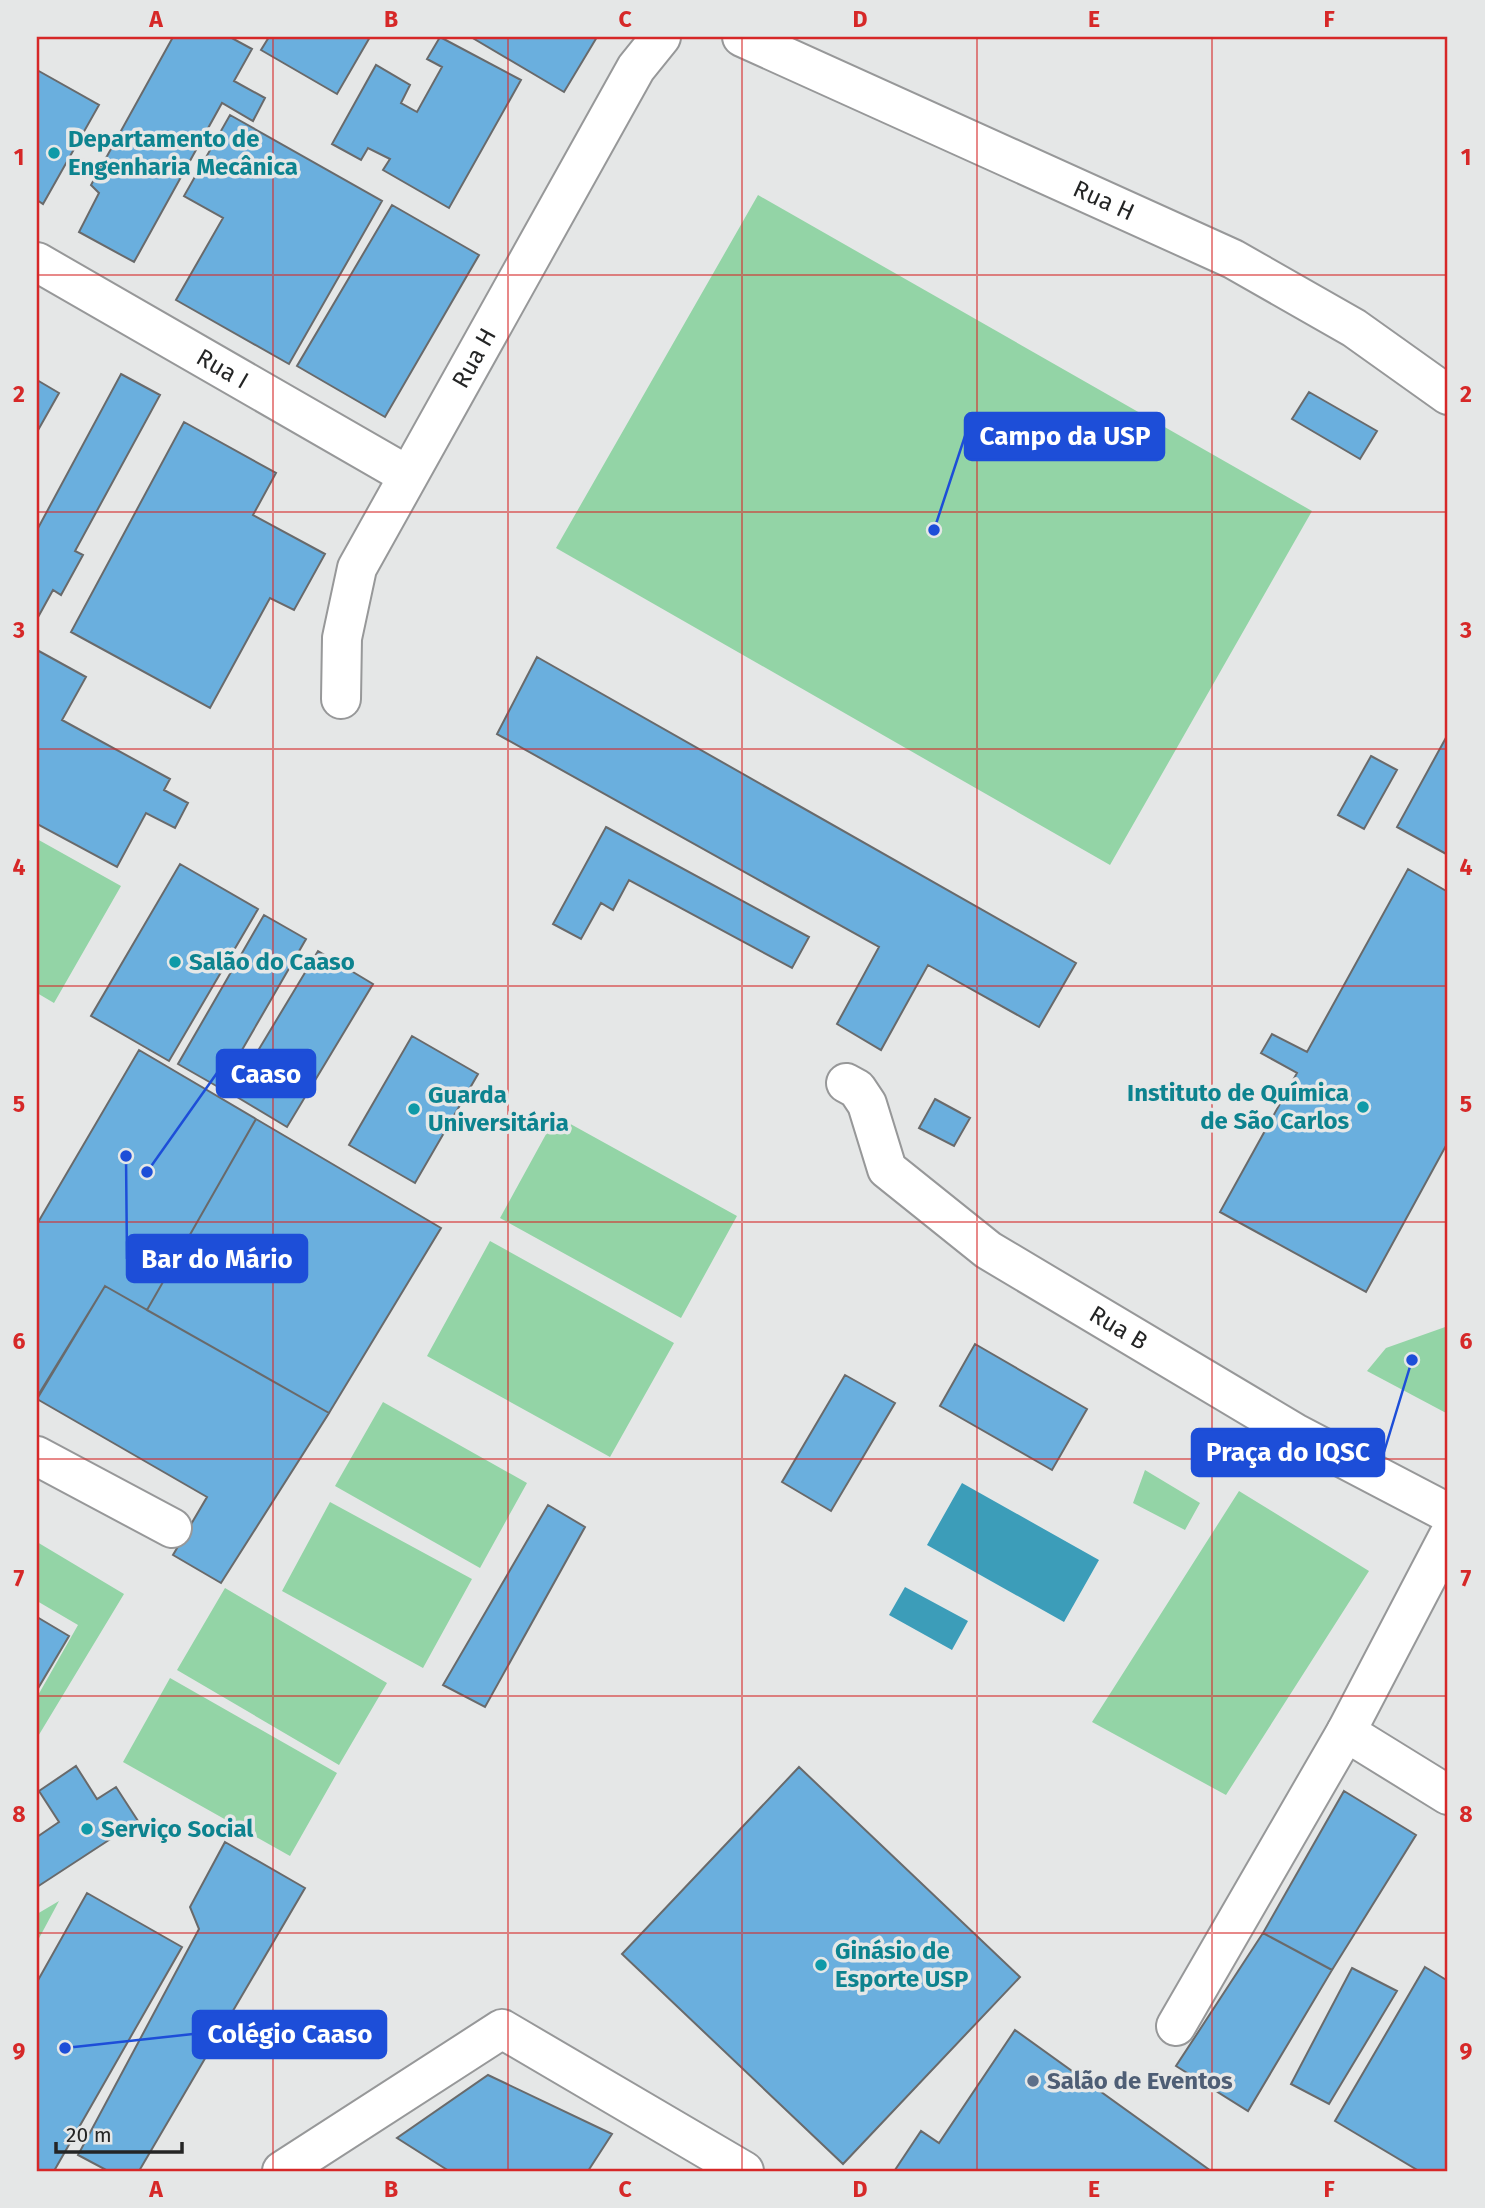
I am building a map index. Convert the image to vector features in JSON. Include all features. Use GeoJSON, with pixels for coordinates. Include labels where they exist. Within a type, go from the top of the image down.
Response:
{"type":"FeatureCollection","features":[{"type":"Feature","properties":{"kind":"street","name":"Rua H"},"geometry":{"type":"LineString","coordinates":[[341,699],[342,638],[357,568],[407,474],[636,68],[661,37]]}},
{"type":"Feature","properties":{"kind":"street","name":"Rua H"},"geometry":{"type":"LineString","coordinates":[[742,37],[1233,258],[1354,328],[1448,396]]}},
{"type":"Feature","properties":{"kind":"street","name":"Rua I"},"geometry":{"type":"LineString","coordinates":[[37,262],[407,474]]}},
{"type":"Feature","properties":{"kind":"street","name":"Rua B"},"geometry":{"type":"LineString","coordinates":[[846,1083],[857,1089],[867,1104],[887,1170],[988,1250],[1295,1433],[1448,1513]]}},
{"type":"Feature","properties":{"kind":"street"},"geometry":{"type":"LineString","coordinates":[[37,1456],[172,1528]]}},
{"type":"Feature","properties":{"kind":"street"},"geometry":{"type":"LineString","coordinates":[[1175,2026],[1346,1732],[1448,1537]]}},
{"type":"Feature","properties":{"kind":"street"},"geometry":{"type":"LineString","coordinates":[[1346,1732],[1448,1795]]}},
{"type":"Feature","properties":{"kind":"street"},"geometry":{"type":"LineString","coordinates":[[282,2171],[502,2029],[744,2171]]}},
{"type":"Feature","properties":{"kind":"green space"},"geometry":{"type":"Polygon","coordinates":[[[758,195],[1312,511],[1110,865],[556,548],[758,195]]]}},
{"type":"Feature","properties":{"kind":"green space"},"geometry":{"type":"Polygon","coordinates":[[[37,839],[121,886],[54,1003],[37,993],[37,839]]]}},
{"type":"Feature","properties":{"kind":"green space"},"geometry":{"type":"Polygon","coordinates":[[[556,1116],[737,1216],[681,1318],[500,1218],[556,1116]]]}},
{"type":"Feature","properties":{"kind":"green space"},"geometry":{"type":"Polygon","coordinates":[[[490,1241],[674,1343],[610,1457],[427,1356],[490,1241]]]}},
{"type":"Feature","properties":{"kind":"green space"},"geometry":{"type":"Polygon","coordinates":[[[1448,1326],[1448,1414],[1367,1371],[1386,1348],[1448,1326]]]}},
{"type":"Feature","properties":{"kind":"green space"},"geometry":{"type":"Polygon","coordinates":[[[383,1402],[527,1483],[480,1568],[335,1486],[383,1402]]]}},
{"type":"Feature","properties":{"kind":"green space"},"geometry":{"type":"Polygon","coordinates":[[[1145,1470],[1200,1503],[1185,1530],[1133,1503],[1145,1470]]]}},
{"type":"Feature","properties":{"kind":"green space"},"geometry":{"type":"Polygon","coordinates":[[[1239,1491],[1369,1571],[1226,1795],[1092,1722],[1239,1491]]]}},
{"type":"Feature","properties":{"kind":"green space"},"geometry":{"type":"Polygon","coordinates":[[[330,1502],[472,1579],[423,1668],[282,1591],[330,1502]]]}},
{"type":"Feature","properties":{"kind":"green space"},"geometry":{"type":"Polygon","coordinates":[[[37,1542],[124,1594],[37,1738],[37,1697],[78,1625],[37,1601],[37,1542]]]}},
{"type":"Feature","properties":{"kind":"green space"},"geometry":{"type":"Polygon","coordinates":[[[225,1588],[387,1683],[339,1765],[177,1670],[225,1588]]]}},
{"type":"Feature","properties":{"kind":"green space"},"geometry":{"type":"Polygon","coordinates":[[[170,1678],[337,1773],[290,1856],[123,1762],[170,1678]]]}},
{"type":"Feature","properties":{"kind":"green space"},"geometry":{"type":"Polygon","coordinates":[[[59,1901],[37,1942],[37,1914],[59,1901]]]}},
{"type":"Feature","properties":{"kind":"water"},"geometry":{"type":"Polygon","coordinates":[[[962,1483],[1099,1560],[1064,1622],[927,1545],[962,1483]]]}},
{"type":"Feature","properties":{"kind":"water"},"geometry":{"type":"Polygon","coordinates":[[[905,1587],[968,1621],[952,1650],[889,1615],[905,1587]]]}},
{"type":"Feature","properties":{"kind":"building"},"geometry":{"type":"Polygon","coordinates":[[[173,37],[230,37],[252,49],[234,81],[265,98],[253,121],[222,103],[134,262],[79,232],[99,193],[91,185],[173,37]]]}},
{"type":"Feature","properties":{"kind":"building"},"geometry":{"type":"Polygon","coordinates":[[[269,37],[370,37],[337,94],[261,50],[269,37]]]}},
{"type":"Feature","properties":{"kind":"building"},"geometry":{"type":"Polygon","coordinates":[[[440,37],[521,80],[449,208],[383,170],[390,159],[368,148],[361,160],[332,144],[376,65],[410,85],[401,103],[417,112],[442,67],[427,59],[440,37]]]}},
{"type":"Feature","properties":{"kind":"building"},"geometry":{"type":"Polygon","coordinates":[[[471,37],[597,37],[564,92],[471,37]]]}},
{"type":"Feature","properties":{"kind":"building","name":"Departamento de Engenharia Mecânica"},"geometry":{"type":"Polygon","coordinates":[[[37,70],[99,105],[43,204],[37,200],[37,70]]]}},
{"type":"Feature","properties":{"kind":"building"},"geometry":{"type":"Polygon","coordinates":[[[230,115],[382,201],[289,364],[176,300],[223,218],[184,196],[230,115]]]}},
{"type":"Feature","properties":{"kind":"building"},"geometry":{"type":"Polygon","coordinates":[[[392,205],[479,255],[385,417],[297,366],[392,205]]]}},
{"type":"Feature","properties":{"kind":"building"},"geometry":{"type":"Polygon","coordinates":[[[121,374],[160,395],[75,551],[83,555],[61,595],[53,590],[37,619],[37,530],[121,374]]]}},
{"type":"Feature","properties":{"kind":"building"},"geometry":{"type":"Polygon","coordinates":[[[37,380],[59,393],[37,432],[37,380]]]}},
{"type":"Feature","properties":{"kind":"building"},"geometry":{"type":"Polygon","coordinates":[[[1309,392],[1377,431],[1360,459],[1292,419],[1309,392]]]}},
{"type":"Feature","properties":{"kind":"building"},"geometry":{"type":"Polygon","coordinates":[[[184,422],[276,473],[253,515],[325,554],[294,610],[270,598],[210,708],[71,632],[184,422]]]}},
{"type":"Feature","properties":{"kind":"building"},"geometry":{"type":"Polygon","coordinates":[[[37,650],[86,677],[62,720],[170,779],[164,790],[188,803],[175,828],[146,813],[117,867],[37,824],[37,650]]]}},
{"type":"Feature","properties":{"kind":"building"},"geometry":{"type":"Polygon","coordinates":[[[537,657],[1076,963],[1039,1027],[928,965],[881,1050],[837,1024],[879,947],[497,734],[537,657]]]}},
{"type":"Feature","properties":{"kind":"building"},"geometry":{"type":"Polygon","coordinates":[[[1448,734],[1448,855],[1397,827],[1448,734]]]}},
{"type":"Feature","properties":{"kind":"building"},"geometry":{"type":"Polygon","coordinates":[[[1371,756],[1397,770],[1364,829],[1338,815],[1371,756]]]}},
{"type":"Feature","properties":{"kind":"building"},"geometry":{"type":"Polygon","coordinates":[[[606,827],[809,937],[792,968],[629,880],[613,910],[601,903],[581,939],[553,924],[606,827]]]}},
{"type":"Feature","properties":{"kind":"building","name":"Salão do Caaso"},"geometry":{"type":"Polygon","coordinates":[[[180,864],[258,909],[169,1061],[91,1016],[180,864]]]}},
{"type":"Feature","properties":{"kind":"building","name":"Instituto de Química de São Carlos"},"geometry":{"type":"Polygon","coordinates":[[[1408,869],[1448,892],[1448,1142],[1366,1292],[1220,1212],[1297,1073],[1261,1053],[1272,1034],[1307,1052],[1408,869]]]}},
{"type":"Feature","properties":{"kind":"building"},"geometry":{"type":"Polygon","coordinates":[[[264,915],[306,939],[220,1088],[178,1064],[264,915]]]}},
{"type":"Feature","properties":{"kind":"building"},"geometry":{"type":"Polygon","coordinates":[[[318,951],[373,984],[287,1127],[232,1094],[318,951]]]}},
{"type":"Feature","properties":{"kind":"building","name":"Guarda Universitária"},"geometry":{"type":"Polygon","coordinates":[[[412,1036],[478,1074],[415,1183],[349,1145],[412,1036]]]}},
{"type":"Feature","properties":{"kind":"building"},"geometry":{"type":"Polygon","coordinates":[[[139,1050],[256,1119],[147,1310],[105,1286],[37,1397],[37,1224],[139,1050]]]}},
{"type":"Feature","properties":{"kind":"building"},"geometry":{"type":"Polygon","coordinates":[[[935,1099],[970,1118],[954,1146],[919,1128],[935,1099]]]}},
{"type":"Feature","properties":{"kind":"building"},"geometry":{"type":"Polygon","coordinates":[[[256,1119],[441,1228],[329,1413],[147,1310],[256,1119]]]}},
{"type":"Feature","properties":{"kind":"building"},"geometry":{"type":"Polygon","coordinates":[[[105,1286],[329,1413],[221,1583],[173,1555],[207,1497],[37,1399],[105,1286]]]}},
{"type":"Feature","properties":{"kind":"building"},"geometry":{"type":"Polygon","coordinates":[[[975,1344],[1087,1409],[1052,1470],[940,1406],[975,1344]]]}},
{"type":"Feature","properties":{"kind":"building"},"geometry":{"type":"Polygon","coordinates":[[[845,1375],[895,1403],[831,1511],[782,1482],[845,1375]]]}},
{"type":"Feature","properties":{"kind":"building"},"geometry":{"type":"Polygon","coordinates":[[[548,1505],[585,1527],[485,1707],[443,1685],[548,1505]]]}},
{"type":"Feature","properties":{"kind":"building"},"geometry":{"type":"Polygon","coordinates":[[[37,1617],[69,1636],[37,1690],[37,1617]]]}},
{"type":"Feature","properties":{"kind":"building","name":"Serviço Social"},"geometry":{"type":"Polygon","coordinates":[[[76,1766],[97,1799],[116,1787],[138,1821],[37,1887],[37,1837],[59,1822],[39,1791],[76,1766]]]}},
{"type":"Feature","properties":{"kind":"building","name":"Ginásio de Esporte USP"},"geometry":{"type":"Polygon","coordinates":[[[799,1767],[1020,1977],[843,2164],[622,1954],[799,1767]]]}},
{"type":"Feature","properties":{"kind":"building"},"geometry":{"type":"Polygon","coordinates":[[[1344,1791],[1416,1835],[1332,1970],[1263,1933],[1344,1791]]]}},
{"type":"Feature","properties":{"kind":"building"},"geometry":{"type":"Polygon","coordinates":[[[225,1842],[305,1888],[139,2171],[108,2171],[78,2155],[199,1929],[190,1907],[225,1842]]]}},
{"type":"Feature","properties":{"kind":"building"},"geometry":{"type":"Polygon","coordinates":[[[87,1893],[182,1947],[54,2171],[37,2171],[37,1982],[87,1893]]]}},
{"type":"Feature","properties":{"kind":"building"},"geometry":{"type":"Polygon","coordinates":[[[1263,1933],[1332,1970],[1248,2111],[1176,2066],[1263,1933]]]}},
{"type":"Feature","properties":{"kind":"building"},"geometry":{"type":"Polygon","coordinates":[[[1425,1967],[1448,1981],[1448,2171],[1419,2171],[1335,2121],[1425,1967]]]}},
{"type":"Feature","properties":{"kind":"building"},"geometry":{"type":"Polygon","coordinates":[[[1352,1968],[1397,1991],[1329,2104],[1291,2084],[1352,1968]]]}},
{"type":"Feature","properties":{"kind":"building","name":"Salão de Eventos"},"geometry":{"type":"Polygon","coordinates":[[[1015,2030],[1211,2171],[895,2170],[921,2131],[939,2143],[1015,2030]]]}},
{"type":"Feature","properties":{"kind":"building"},"geometry":{"type":"Polygon","coordinates":[[[488,2075],[612,2134],[588,2171],[449,2171],[397,2138],[488,2075]]]}},
{"type":"Feature","properties":{"kind":"place","name":"Departamento de Engenharia Mecânica"},"geometry":{"type":"Point","coordinates":[54,153]}},
{"type":"Feature","properties":{"kind":"place","name":"Campo da USP"},"geometry":{"type":"Point","coordinates":[934,530]}},
{"type":"Feature","properties":{"kind":"place","name":"Salão do Caaso"},"geometry":{"type":"Point","coordinates":[175,962]}},
{"type":"Feature","properties":{"kind":"place","name":"Instituto de Química de São Carlos"},"geometry":{"type":"Point","coordinates":[1363,1107]}},
{"type":"Feature","properties":{"kind":"place","name":"Guarda Universitária"},"geometry":{"type":"Point","coordinates":[414,1109]}},
{"type":"Feature","properties":{"kind":"place","name":"Bar do Mário"},"geometry":{"type":"Point","coordinates":[126,1156]}},
{"type":"Feature","properties":{"kind":"place","name":"Caaso"},"geometry":{"type":"Point","coordinates":[147,1172]}},
{"type":"Feature","properties":{"kind":"place","name":"Praça do IQSC"},"geometry":{"type":"Point","coordinates":[1412,1360]}},
{"type":"Feature","properties":{"kind":"place","name":"Serviço Social"},"geometry":{"type":"Point","coordinates":[87,1829]}},
{"type":"Feature","properties":{"kind":"place","name":"Ginásio de Esporte USP"},"geometry":{"type":"Point","coordinates":[821,1965]}},
{"type":"Feature","properties":{"kind":"place","name":"Colégio Caaso"},"geometry":{"type":"Point","coordinates":[65,2048]}},
{"type":"Feature","properties":{"kind":"place","name":"Salão de Eventos"},"geometry":{"type":"Point","coordinates":[1033,2081]}}]}
